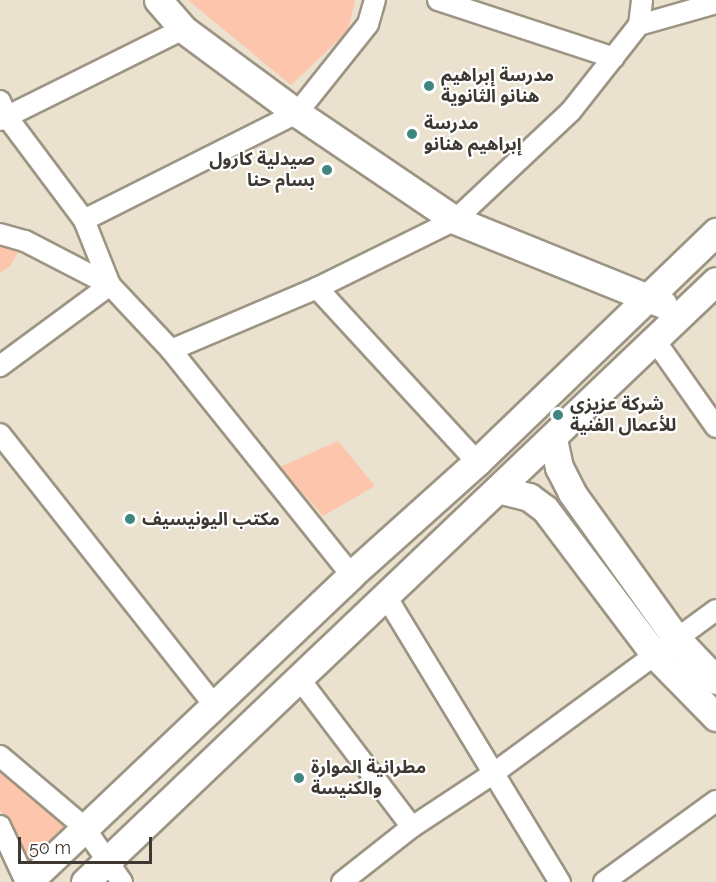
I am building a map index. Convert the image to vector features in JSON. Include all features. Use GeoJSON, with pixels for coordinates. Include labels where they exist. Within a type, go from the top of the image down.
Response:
{"type":"FeatureCollection","features":[{"type":"Feature","properties":{"kind":"main road"},"geometry":{"type":"LineString","coordinates":[[158,0],[183,29],[297,114],[455,220],[683,313]]}},
{"type":"Feature","properties":{"kind":"main road"},"geometry":{"type":"LineString","coordinates":[[27,882],[351,575],[477,462],[716,232]]}},
{"type":"Feature","properties":{"kind":"main road"},"geometry":{"type":"LineString","coordinates":[[86,882],[114,871],[298,677],[387,598],[716,282]]}},
{"type":"Feature","properties":{"kind":"main road"},"geometry":{"type":"LineString","coordinates":[[553,439],[559,467],[572,493],[676,638],[716,680]]}},
{"type":"Feature","properties":{"kind":"main road"},"geometry":{"type":"LineString","coordinates":[[501,490],[529,497],[545,509],[655,655],[716,717]]}},
{"type":"Feature","properties":{"kind":"street"},"geometry":{"type":"LineString","coordinates":[[84,220],[297,114],[369,24],[375,0]]}},
{"type":"Feature","properties":{"kind":"street"},"geometry":{"type":"LineString","coordinates":[[438,0],[614,58]]}},
{"type":"Feature","properties":{"kind":"street"},"geometry":{"type":"LineString","coordinates":[[171,350],[317,288],[455,220],[571,111],[639,25],[642,0]]}},
{"type":"Feature","properties":{"kind":"street"},"geometry":{"type":"LineString","coordinates":[[639,25],[716,3]]}},
{"type":"Feature","properties":{"kind":"street"},"geometry":{"type":"LineString","coordinates":[[110,285],[84,220],[2,113],[183,29]]}},
{"type":"Feature","properties":{"kind":"street"},"geometry":{"type":"LineString","coordinates":[[0,234],[26,241],[110,285],[171,350],[351,575]]}},
{"type":"Feature","properties":{"kind":"street"},"geometry":{"type":"LineString","coordinates":[[0,366],[110,285]]}},
{"type":"Feature","properties":{"kind":"street"},"geometry":{"type":"LineString","coordinates":[[317,288],[477,462]]}},
{"type":"Feature","properties":{"kind":"street"},"geometry":{"type":"LineString","coordinates":[[656,342],[716,427]]}},
{"type":"Feature","properties":{"kind":"street"},"geometry":{"type":"LineString","coordinates":[[0,434],[215,706]]}},
{"type":"Feature","properties":{"kind":"street"},"geometry":{"type":"LineString","coordinates":[[387,598],[560,882]]}},
{"type":"Feature","properties":{"kind":"street"},"geometry":{"type":"LineString","coordinates":[[342,882],[412,827],[494,772],[716,610]]}},
{"type":"Feature","properties":{"kind":"street"},"geometry":{"type":"LineString","coordinates":[[298,677],[412,827]]}},
{"type":"Feature","properties":{"kind":"street"},"geometry":{"type":"LineString","coordinates":[[0,756],[84,827],[114,871]]}},
{"type":"Feature","properties":{"kind":"street"},"geometry":{"type":"LineString","coordinates":[[604,882],[716,801]]}},
{"type":"Feature","properties":{"kind":"street"},"geometry":{"type":"LineString","coordinates":[[0,826],[27,882]]}},
{"type":"Feature","properties":{"kind":"shaded area"},"geometry":{"type":"Polygon","coordinates":[[[188,0],[355,0],[348,31],[291,85],[188,0]]]}},
{"type":"Feature","properties":{"kind":"shaded area"},"geometry":{"type":"Polygon","coordinates":[[[0,234],[25,241],[10,266],[0,273],[0,234]]]}},
{"type":"Feature","properties":{"kind":"shaded area"},"geometry":{"type":"Polygon","coordinates":[[[338,441],[375,486],[323,516],[280,467],[338,441]]]}},
{"type":"Feature","properties":{"kind":"shaded area"},"geometry":{"type":"Polygon","coordinates":[[[0,761],[71,822],[26,866],[0,810],[0,761]]]}},
{"type":"Feature","properties":{"kind":"place","name":"مدرسة إبراهيم هنانو الثانوية"},"geometry":{"type":"Point","coordinates":[429,86]}},
{"type":"Feature","properties":{"kind":"place","name":"مدرسة إبراهيم هنانو"},"geometry":{"type":"Point","coordinates":[412,134]}},
{"type":"Feature","properties":{"kind":"place","name":"صيدلية كارول بسام حنا"},"geometry":{"type":"Point","coordinates":[327,170]}},
{"type":"Feature","properties":{"kind":"place","name":"شركة عزيزي للأعمال الفنية"},"geometry":{"type":"Point","coordinates":[558,415]}},
{"type":"Feature","properties":{"kind":"place","name":"مكتب اليونيسيف"},"geometry":{"type":"Point","coordinates":[130,519]}},
{"type":"Feature","properties":{"kind":"place","name":"مطرانية الموارة والكنيسة"},"geometry":{"type":"Point","coordinates":[299,778]}}]}
